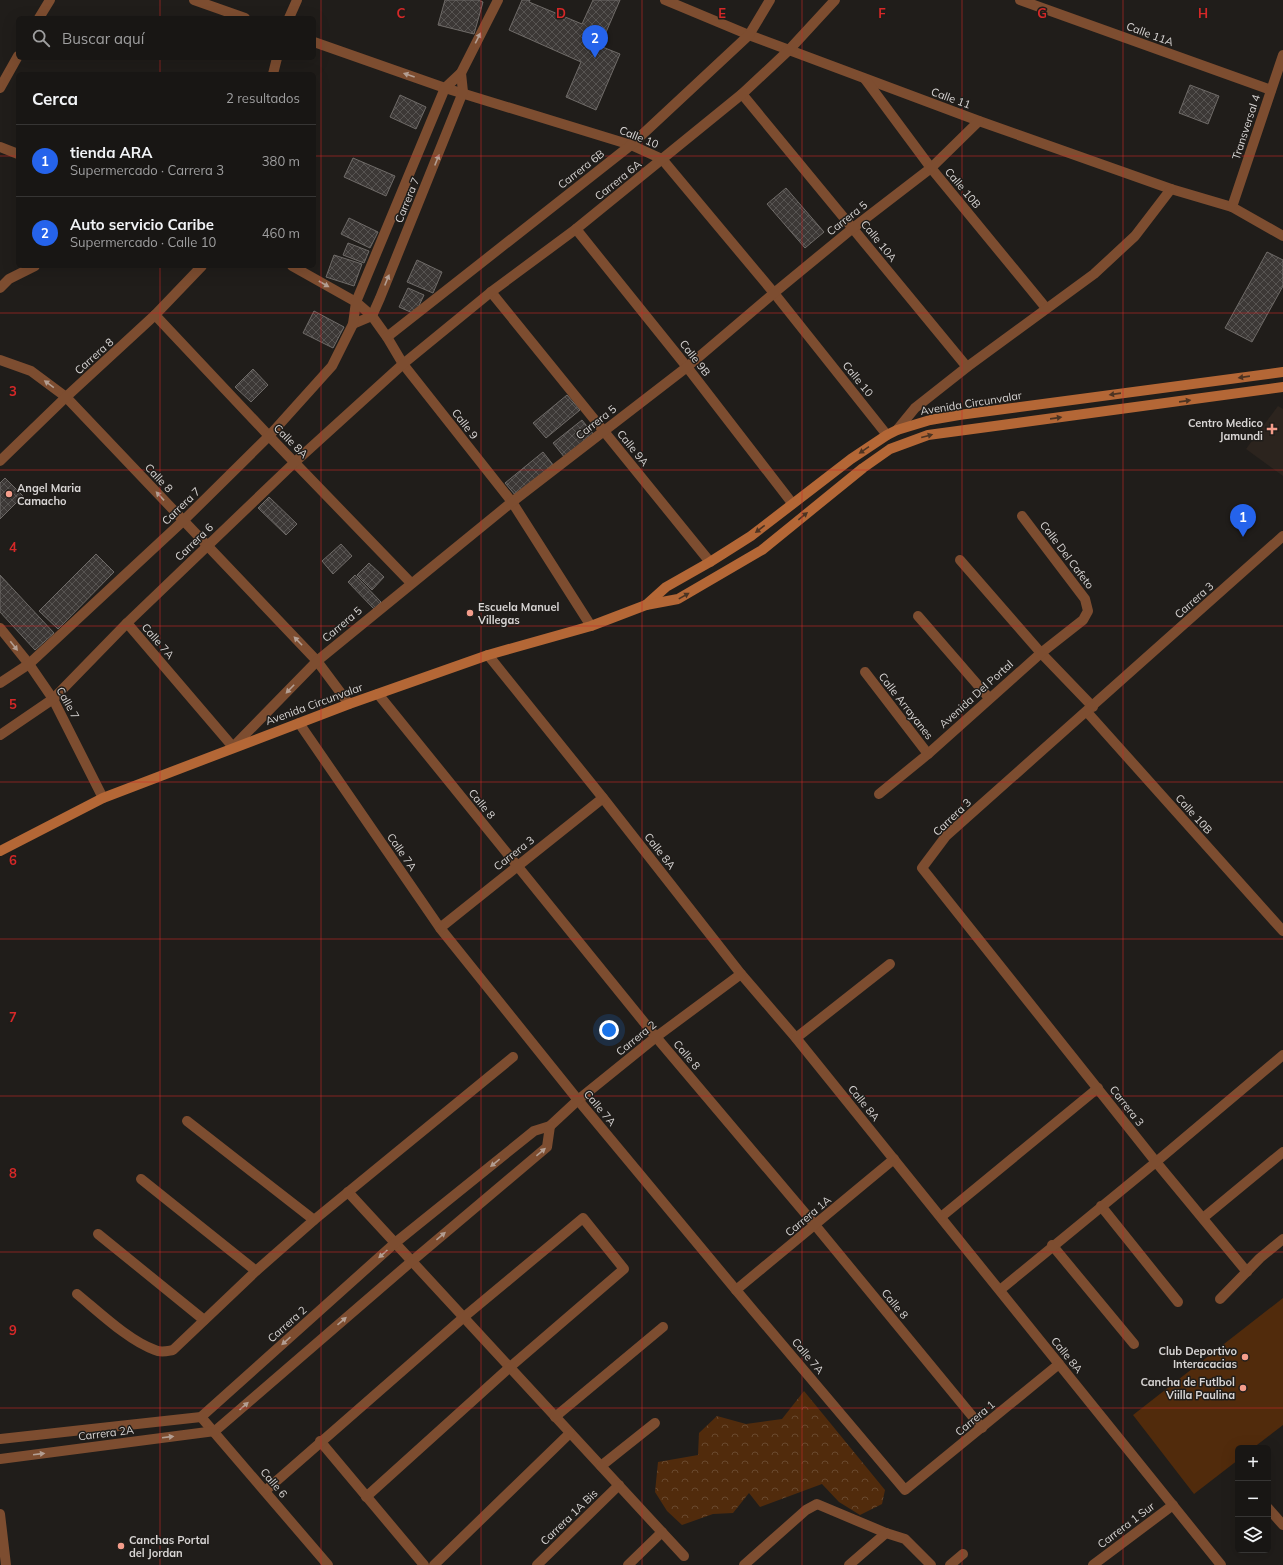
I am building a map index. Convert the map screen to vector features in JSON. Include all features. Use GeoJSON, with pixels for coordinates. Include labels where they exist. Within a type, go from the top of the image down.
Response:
{"type":"FeatureCollection","features":[{"type":"Feature","properties":{"kind":"main road","name":"Avenida Circunvalar"},"geometry":{"type":"LineString","coordinates":[[646,605],[666,587],[710,562],[751,536],[851,459],[897,430],[930,420],[959,415],[1283,372]]}},
{"type":"Feature","properties":{"kind":"main road","name":"Avenida Circunvalar"},"geometry":{"type":"LineString","coordinates":[[0,851],[104,798],[233,747],[488,655],[591,626],[646,605],[678,599],[762,550],[890,449],[928,436],[1283,387]]}},
{"type":"Feature","properties":{"kind":"street"},"geometry":{"type":"LineString","coordinates":[[40,16],[50,0]]}},
{"type":"Feature","properties":{"kind":"street"},"geometry":{"type":"LineString","coordinates":[[194,0],[239,16]]}},
{"type":"Feature","properties":{"kind":"street"},"geometry":{"type":"LineString","coordinates":[[291,16],[297,0]]}},
{"type":"Feature","properties":{"kind":"street","name":"Carrera 7"},"geometry":{"type":"LineString","coordinates":[[0,683],[29,664],[183,521],[269,436],[332,366],[353,324],[356,302],[445,88],[461,73],[498,0]]}},
{"type":"Feature","properties":{"kind":"street","name":"Calle 11"},"geometry":{"type":"LineString","coordinates":[[665,0],[749,35],[979,121],[1171,189],[1232,207],[1283,236]]}},
{"type":"Feature","properties":{"kind":"street","name":"Carrera 6B"},"geometry":{"type":"LineString","coordinates":[[387,337],[630,145],[749,35],[770,0]]}},
{"type":"Feature","properties":{"kind":"street","name":"Carrera 6A"},"geometry":{"type":"LineString","coordinates":[[403,364],[491,292],[576,229],[742,94],[789,50],[835,0]]}},
{"type":"Feature","properties":{"kind":"street","name":"Calle 11A"},"geometry":{"type":"LineString","coordinates":[[1020,0],[1271,90]]}},
{"type":"Feature","properties":{"kind":"street","name":"Calle 10"},"geometry":{"type":"LineString","coordinates":[[316,43],[445,88],[463,92],[630,145],[662,159],[774,293],[887,435]]}},
{"type":"Feature","properties":{"kind":"street","name":"Transversal 4"},"geometry":{"type":"LineString","coordinates":[[1232,207],[1283,55]]}},
{"type":"Feature","properties":{"kind":"street"},"geometry":{"type":"LineString","coordinates":[[0,88],[16,60]]}},
{"type":"Feature","properties":{"kind":"street"},"geometry":{"type":"LineString","coordinates":[[274,72],[276,60]]}},
{"type":"Feature","properties":{"kind":"street","name":"Carrera 7"},"geometry":{"type":"LineString","coordinates":[[372,316],[463,92],[461,73]]}},
{"type":"Feature","properties":{"kind":"street","name":"Calle 10B"},"geometry":{"type":"LineString","coordinates":[[865,79],[931,168],[1046,308]]}},
{"type":"Feature","properties":{"kind":"street","name":"Calle 10A"},"geometry":{"type":"LineString","coordinates":[[742,94],[967,367]]}},
{"type":"Feature","properties":{"kind":"street","name":"Carrera 5"},"geometry":{"type":"LineString","coordinates":[[233,747],[317,661],[411,582],[687,367],[853,228],[931,168],[979,121]]}},
{"type":"Feature","properties":{"kind":"street"},"geometry":{"type":"LineString","coordinates":[[0,147],[16,153]]}},
{"type":"Feature","properties":{"kind":"street"},"geometry":{"type":"LineString","coordinates":[[897,430],[915,408],[967,367],[1094,274],[1135,236],[1171,189]]}},
{"type":"Feature","properties":{"kind":"street","name":"Calle 9B"},"geometry":{"type":"LineString","coordinates":[[576,229],[687,367],[792,504]]}},
{"type":"Feature","properties":{"kind":"street"},"geometry":{"type":"LineString","coordinates":[[0,288],[9,279],[31,268]]}},
{"type":"Feature","properties":{"kind":"street","name":"Carrera 8"},"geometry":{"type":"LineString","coordinates":[[0,461],[66,397],[155,315],[200,268]]}},
{"type":"Feature","properties":{"kind":"street","name":"Calle 9"},"geometry":{"type":"LineString","coordinates":[[296,268],[356,302],[372,316],[387,337],[403,364],[512,502],[591,626]]}},
{"type":"Feature","properties":{"kind":"street","name":"Calle 9A"},"geometry":{"type":"LineString","coordinates":[[491,292],[710,562]]}},
{"type":"Feature","properties":{"kind":"street","name":"Calle 8A"},"geometry":{"type":"LineString","coordinates":[[155,315],[269,436],[411,582]]}},
{"type":"Feature","properties":{"kind":"street"},"geometry":{"type":"LineString","coordinates":[[353,324],[372,316]]}},
{"type":"Feature","properties":{"kind":"street","name":"Calle 8"},"geometry":{"type":"LineString","coordinates":[[0,360],[31,371],[66,397],[317,661],[349,704]]}},
{"type":"Feature","properties":{"kind":"street","name":"Carrera 6"},"geometry":{"type":"LineString","coordinates":[[0,735],[53,699],[104,645],[207,546],[295,462],[403,364]]}},
{"type":"Feature","properties":{"kind":"street","name":"Calle Del Cafeto"},"geometry":{"type":"LineString","coordinates":[[1022,516],[1085,599],[1088,611]]}},
{"type":"Feature","properties":{"kind":"street","name":"Carrera 3"},"geometry":{"type":"LineString","coordinates":[[1246,1272],[1156,1162],[922,868],[946,836],[1090,710],[1283,536]]}},
{"type":"Feature","properties":{"kind":"street","name":"Calle 10B"},"geometry":{"type":"LineString","coordinates":[[960,560],[1283,932]]}},
{"type":"Feature","properties":{"kind":"street","name":"Avenida Del Portal"},"geometry":{"type":"LineString","coordinates":[[879,794],[928,754],[1041,653],[1083,620],[1088,611]]}},
{"type":"Feature","properties":{"kind":"street"},"geometry":{"type":"LineString","coordinates":[[918,616],[989,698]]}},
{"type":"Feature","properties":{"kind":"street","name":"Calle 7A"},"geometry":{"type":"LineString","coordinates":[[127,623],[233,747]]}},
{"type":"Feature","properties":{"kind":"street","name":"Calle 7"},"geometry":{"type":"LineString","coordinates":[[0,628],[29,664],[53,699],[104,798]]}},
{"type":"Feature","properties":{"kind":"street","name":"Calle 8A"},"geometry":{"type":"LineString","coordinates":[[488,655],[603,798],[741,974],[796,1038],[1221,1565]]}},
{"type":"Feature","properties":{"kind":"street","name":"Calle Arrayanes"},"geometry":{"type":"LineString","coordinates":[[865,672],[928,754]]}},
{"type":"Feature","properties":{"kind":"street","name":"Calle 8"},"geometry":{"type":"LineString","coordinates":[[378,694],[656,1037],[815,1225],[982,1428]]}},
{"type":"Feature","properties":{"kind":"street","name":"Calle 7A"},"geometry":{"type":"LineString","coordinates":[[299,723],[440,928],[578,1100],[905,1490]]}},
{"type":"Feature","properties":{"kind":"street","name":"Carrera 3"},"geometry":{"type":"LineString","coordinates":[[440,928],[603,798]]}},
{"type":"Feature","properties":{"kind":"street"},"geometry":{"type":"LineString","coordinates":[[796,1038],[890,964]]}},
{"type":"Feature","properties":{"kind":"street","name":"Carrera 2"},"geometry":{"type":"LineString","coordinates":[[201,1417],[395,1243],[534,1132],[550,1126],[578,1100],[656,1037],[741,974]]}},
{"type":"Feature","properties":{"kind":"street"},"geometry":{"type":"LineString","coordinates":[[1000,1290],[1052,1245],[1156,1162],[1283,1055]]}},
{"type":"Feature","properties":{"kind":"street"},"geometry":{"type":"LineString","coordinates":[[77,1294],[124,1332],[142,1344],[156,1351],[164,1352],[173,1350],[256,1271],[314,1220],[512,1057]]}},
{"type":"Feature","properties":{"kind":"street"},"geometry":{"type":"LineString","coordinates":[[941,1217],[1098,1088]]}},
{"type":"Feature","properties":{"kind":"street"},"geometry":{"type":"LineString","coordinates":[[187,1121],[314,1220]]}},
{"type":"Feature","properties":{"kind":"street"},"geometry":{"type":"LineString","coordinates":[[215,1431],[412,1261],[548,1147],[550,1126]]}},
{"type":"Feature","properties":{"kind":"street"},"geometry":{"type":"LineString","coordinates":[[1203,1218],[1283,1152]]}},
{"type":"Feature","properties":{"kind":"street","name":"Carrera 1A"},"geometry":{"type":"LineString","coordinates":[[736,1290],[894,1159]]}},
{"type":"Feature","properties":{"kind":"street"},"geometry":{"type":"LineString","coordinates":[[141,1180],[256,1271]]}},
{"type":"Feature","properties":{"kind":"street"},"geometry":{"type":"LineString","coordinates":[[348,1192],[684,1556]]}},
{"type":"Feature","properties":{"kind":"street"},"geometry":{"type":"LineString","coordinates":[[1101,1206],[1178,1302]]}},
{"type":"Feature","properties":{"kind":"street"},"geometry":{"type":"LineString","coordinates":[[265,1491],[320,1441],[464,1317],[583,1218],[624,1269],[510,1367],[366,1497]]}},
{"type":"Feature","properties":{"kind":"street"},"geometry":{"type":"LineString","coordinates":[[98,1234],[204,1320]]}},
{"type":"Feature","properties":{"kind":"street"},"geometry":{"type":"LineString","coordinates":[[1220,1299],[1260,1258],[1283,1239]]}},
{"type":"Feature","properties":{"kind":"street"},"geometry":{"type":"LineString","coordinates":[[1052,1245],[1134,1344]]}},
{"type":"Feature","properties":{"kind":"street"},"geometry":{"type":"LineString","coordinates":[[556,1417],[663,1327]]}},
{"type":"Feature","properties":{"kind":"street","name":"Carrera 1"},"geometry":{"type":"LineString","coordinates":[[905,1490],[1059,1364]]}},
{"type":"Feature","properties":{"kind":"street"},"geometry":{"type":"LineString","coordinates":[[0,1439],[201,1417]]}},
{"type":"Feature","properties":{"kind":"street","name":"Calle 6"},"geometry":{"type":"LineString","coordinates":[[201,1417],[215,1431],[328,1565]]}},
{"type":"Feature","properties":{"kind":"street"},"geometry":{"type":"LineString","coordinates":[[601,1466],[655,1423]]}},
{"type":"Feature","properties":{"kind":"street","name":"Carrera 2A"},"geometry":{"type":"LineString","coordinates":[[0,1459],[215,1431]]}},
{"type":"Feature","properties":{"kind":"street"},"geometry":{"type":"LineString","coordinates":[[434,1565],[570,1432]]}},
{"type":"Feature","properties":{"kind":"street"},"geometry":{"type":"LineString","coordinates":[[320,1441],[424,1565]]}},
{"type":"Feature","properties":{"kind":"street","name":"Carrera 1A Bis"},"geometry":{"type":"LineString","coordinates":[[537,1565],[619,1485]]}},
{"type":"Feature","properties":{"kind":"street"},"geometry":{"type":"LineString","coordinates":[[744,1565],[806,1510],[817,1504],[886,1533],[905,1539],[931,1565]]}},
{"type":"Feature","properties":{"kind":"street","name":"Carrera 1 Sur"},"geometry":{"type":"LineString","coordinates":[[1093,1565],[1173,1505]]}},
{"type":"Feature","properties":{"kind":"street"},"geometry":{"type":"LineString","coordinates":[[1271,1511],[1283,1525]]}},
{"type":"Feature","properties":{"kind":"street"},"geometry":{"type":"LineString","coordinates":[[0,1514],[6,1565]]}},
{"type":"Feature","properties":{"kind":"street"},"geometry":{"type":"LineString","coordinates":[[628,1565],[662,1532]]}},
{"type":"Feature","properties":{"kind":"street"},"geometry":{"type":"LineString","coordinates":[[850,1565],[886,1533]]}},
{"type":"Feature","properties":{"kind":"street"},"geometry":{"type":"LineString","coordinates":[[950,1565],[963,1554]]}},
{"type":"Feature","properties":{"kind":"shaded area","name":"Centro Medico Jamundi"},"geometry":{"type":"Polygon","coordinates":[[[1278,406],[1283,409],[1283,476],[1246,449],[1278,406]]]}},
{"type":"Feature","properties":{"kind":"green space","name":"Club Deportivo Interacacias"},"geometry":{"type":"Polygon","coordinates":[[[1283,1298],[1283,1425],[1257,1445],[1235,1445],[1235,1462],[1194,1494],[1133,1415],[1283,1298]]]}},
{"type":"Feature","properties":{"kind":"green space"},"geometry":{"type":"Polygon","coordinates":[[[804,1391],[885,1490],[882,1504],[860,1515],[839,1502],[822,1484],[760,1507],[749,1493],[733,1513],[713,1514],[682,1525],[667,1511],[655,1492],[658,1462],[698,1455],[699,1433],[717,1416],[746,1424],[782,1419],[804,1391]]]}},
{"type":"Feature","properties":{"kind":"building"},"geometry":{"type":"Polygon","coordinates":[[[445,0],[478,0],[483,2],[474,34],[438,25],[445,0]]]}},
{"type":"Feature","properties":{"kind":"building"},"geometry":{"type":"Polygon","coordinates":[[[522,0],[530,0],[529,2],[582,24],[593,0],[620,0],[600,46],[620,54],[596,110],[566,97],[581,62],[509,30],[522,0]]]}},
{"type":"Feature","properties":{"kind":"building"},"geometry":{"type":"Polygon","coordinates":[[[1190,85],[1219,96],[1208,124],[1179,113],[1190,85]]]}},
{"type":"Feature","properties":{"kind":"building"},"geometry":{"type":"Polygon","coordinates":[[[400,95],[426,107],[416,129],[390,117],[400,95]]]}},
{"type":"Feature","properties":{"kind":"building"},"geometry":{"type":"Polygon","coordinates":[[[353,158],[395,176],[386,196],[344,177],[353,158]]]}},
{"type":"Feature","properties":{"kind":"building"},"geometry":{"type":"Polygon","coordinates":[[[786,188],[824,232],[805,248],[767,204],[786,188]]]}},
{"type":"Feature","properties":{"kind":"building"},"geometry":{"type":"Polygon","coordinates":[[[349,218],[378,232],[370,248],[341,234],[349,218]]]}},
{"type":"Feature","properties":{"kind":"building"},"geometry":{"type":"Polygon","coordinates":[[[348,243],[369,251],[364,263],[343,255],[348,243]]]}},
{"type":"Feature","properties":{"kind":"building"},"geometry":{"type":"Polygon","coordinates":[[[1267,252],[1283,260],[1283,286],[1252,342],[1225,328],[1267,252]]]}},
{"type":"Feature","properties":{"kind":"building"},"geometry":{"type":"Polygon","coordinates":[[[334,255],[362,264],[354,286],[326,277],[334,255]]]}},
{"type":"Feature","properties":{"kind":"building"},"geometry":{"type":"Polygon","coordinates":[[[417,260],[442,272],[433,293],[407,282],[417,260]]]}},
{"type":"Feature","properties":{"kind":"building"},"geometry":{"type":"Polygon","coordinates":[[[408,288],[424,295],[415,314],[399,307],[408,288]]]}},
{"type":"Feature","properties":{"kind":"building"},"geometry":{"type":"Polygon","coordinates":[[[314,311],[344,327],[333,348],[303,333],[314,311]]]}},
{"type":"Feature","properties":{"kind":"building"},"geometry":{"type":"Polygon","coordinates":[[[253,369],[268,385],[251,402],[235,387],[253,369]]]}},
{"type":"Feature","properties":{"kind":"building"},"geometry":{"type":"Polygon","coordinates":[[[567,395],[580,410],[546,438],[533,423],[567,395]]]}},
{"type":"Feature","properties":{"kind":"building"},"geometry":{"type":"Polygon","coordinates":[[[582,420],[594,435],[565,458],[553,443],[582,420]]]}},
{"type":"Feature","properties":{"kind":"building"},"geometry":{"type":"Polygon","coordinates":[[[543,452],[554,466],[516,496],[505,483],[543,452]]]}},
{"type":"Feature","properties":{"kind":"building"},"geometry":{"type":"Polygon","coordinates":[[[5,478],[23,496],[0,519],[0,483],[5,478]]]}},
{"type":"Feature","properties":{"kind":"building"},"geometry":{"type":"Polygon","coordinates":[[[269,497],[297,524],[286,535],[258,508],[269,497]]]}},
{"type":"Feature","properties":{"kind":"building"},"geometry":{"type":"Polygon","coordinates":[[[341,544],[352,556],[333,574],[322,561],[341,544]]]}},
{"type":"Feature","properties":{"kind":"building"},"geometry":{"type":"Polygon","coordinates":[[[96,554],[114,572],[58,629],[39,611],[96,554]]]}},
{"type":"Feature","properties":{"kind":"building"},"geometry":{"type":"Polygon","coordinates":[[[369,563],[384,577],[372,590],[357,575],[369,563]]]}},
{"type":"Feature","properties":{"kind":"building"},"geometry":{"type":"Polygon","coordinates":[[[0,575],[54,633],[35,650],[0,612],[0,575]]]}},
{"type":"Feature","properties":{"kind":"building"},"geometry":{"type":"Polygon","coordinates":[[[355,575],[381,602],[374,609],[348,582],[355,575]]]}},
{"type":"Feature","properties":{"kind":"place","name":"Auto servicio Caribe"},"geometry":{"type":"Point","coordinates":[595,58]}},
{"type":"Feature","properties":{"kind":"place","name":"Centro Medico Jamundi"},"geometry":{"type":"Point","coordinates":[1272,429]}},
{"type":"Feature","properties":{"kind":"place","name":"Angel Maria Camacho"},"geometry":{"type":"Point","coordinates":[9,494]}},
{"type":"Feature","properties":{"kind":"place","name":"tienda ARA"},"geometry":{"type":"Point","coordinates":[1243,537]}},
{"type":"Feature","properties":{"kind":"place","name":"Escuela Manuel Villegas"},"geometry":{"type":"Point","coordinates":[470,613]}},
{"type":"Feature","properties":{"kind":"place","name":"Club Deportivo Interacacias"},"geometry":{"type":"Point","coordinates":[1245,1357]}},
{"type":"Feature","properties":{"kind":"place","name":"Cancha de Futlbol Viilla Paulina"},"geometry":{"type":"Point","coordinates":[1243,1388]}},
{"type":"Feature","properties":{"kind":"place","name":"Canchas Portal del Jordan"},"geometry":{"type":"Point","coordinates":[121,1546]}}]}
